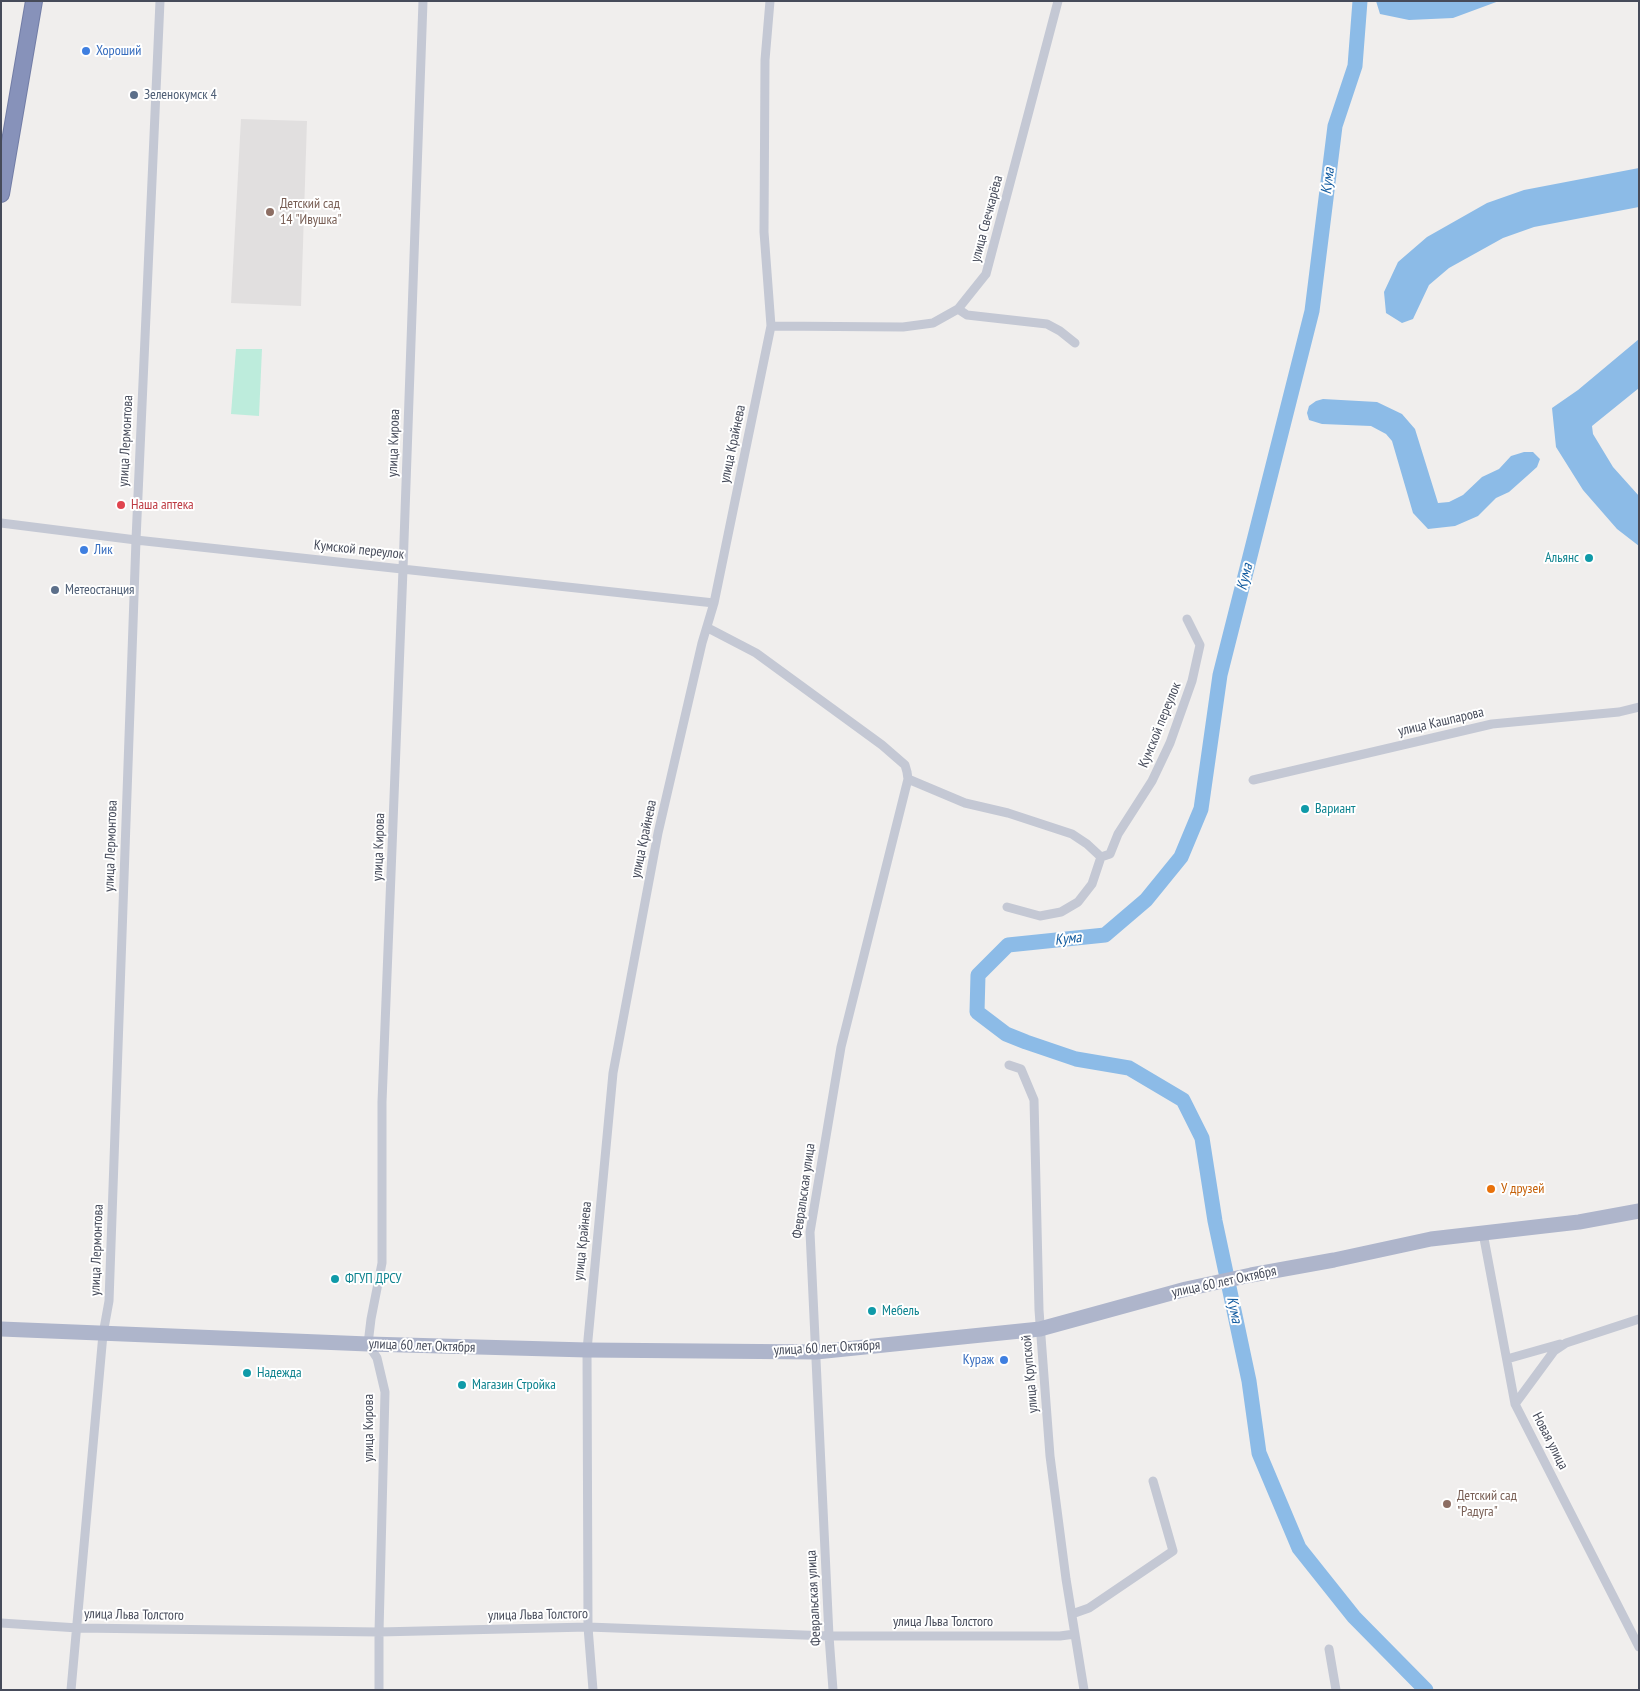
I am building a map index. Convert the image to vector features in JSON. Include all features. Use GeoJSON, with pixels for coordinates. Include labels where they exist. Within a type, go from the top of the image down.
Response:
{"type":"FeatureCollection","features":[{"type":"Feature","properties":{"kind":"highway"},"geometry":{"type":"LineString","coordinates":[[1,194],[34,1]]}},
{"type":"Feature","properties":{"kind":"main road","name":"улица 60 лет Октября"},"geometry":{"type":"LineString","coordinates":[[1,1329],[368,1344],[587,1350],[816,1352],[1040,1329],[1186,1289],[1251,1274],[1334,1260],[1431,1239],[1580,1222],[1639,1211]]}},
{"type":"Feature","properties":{"kind":"street","name":"улица Лермонтова"},"geometry":{"type":"LineString","coordinates":[[71,1690],[104,1334],[109,1301],[136,540],[160,1]]}},
{"type":"Feature","properties":{"kind":"street","name":"улица Кирова"},"geometry":{"type":"LineString","coordinates":[[379,1690],[384,1392],[377,1358],[368,1344],[382,1263],[382,1102],[424,1]]}},
{"type":"Feature","properties":{"kind":"street","name":"улица Крайнева"},"geometry":{"type":"LineString","coordinates":[[592,1690],[588,1627],[587,1350],[613,1073],[658,834],[702,644],[714,603],[771,326],[764,232],[766,60],[770,1]]}},
{"type":"Feature","properties":{"kind":"street","name":"улица Свечкарёва"},"geometry":{"type":"LineString","coordinates":[[771,326],[903,327],[933,323],[958,309],[986,274],[1058,1]]}},
{"type":"Feature","properties":{"kind":"street"},"geometry":{"type":"LineString","coordinates":[[958,309],[968,316],[1047,324],[1076,343]]}},
{"type":"Feature","properties":{"kind":"street","name":"Кумской переулок"},"geometry":{"type":"LineString","coordinates":[[1,523],[136,540],[714,603]]}},
{"type":"Feature","properties":{"kind":"street","name":"Кумской переулок"},"geometry":{"type":"LineString","coordinates":[[1007,907],[1040,916],[1061,912],[1078,902],[1092,884],[1101,857],[1110,854],[1118,834],[1152,781],[1170,743],[1192,681],[1200,645],[1187,619]]}},
{"type":"Feature","properties":{"kind":"street","name":"Февральская улица"},"geometry":{"type":"LineString","coordinates":[[708,628],[756,653],[882,745],[905,765],[908,779],[841,1047],[810,1232],[829,1636],[834,1690]]}},
{"type":"Feature","properties":{"kind":"street","name":"улица Кашпарова"},"geometry":{"type":"LineString","coordinates":[[1252,780],[1492,724],[1619,712],[1639,707]]}},
{"type":"Feature","properties":{"kind":"street"},"geometry":{"type":"LineString","coordinates":[[908,779],[965,803],[1008,813],[1072,834],[1101,857]]}},
{"type":"Feature","properties":{"kind":"street","name":"улица Крупской"},"geometry":{"type":"LineString","coordinates":[[1009,1065],[1021,1069],[1034,1100],[1040,1329],[1050,1456],[1084,1690]]}},
{"type":"Feature","properties":{"kind":"street","name":"Новая улица"},"geometry":{"type":"LineString","coordinates":[[1483,1233],[1515,1404],[1639,1647]]}},
{"type":"Feature","properties":{"kind":"street"},"geometry":{"type":"LineString","coordinates":[[1507,1359],[1566,1343],[1639,1319]]}},
{"type":"Feature","properties":{"kind":"street"},"geometry":{"type":"LineString","coordinates":[[1515,1404],[1554,1351],[1566,1343]]}},
{"type":"Feature","properties":{"kind":"street"},"geometry":{"type":"LineString","coordinates":[[1072,1614],[1089,1608],[1173,1551],[1153,1481]]}},
{"type":"Feature","properties":{"kind":"street","name":"улица Льва Толстого"},"geometry":{"type":"LineString","coordinates":[[1,1623],[78,1628],[379,1632],[588,1627],[829,1636],[1060,1636],[1075,1634]]}},
{"type":"Feature","properties":{"kind":"street"},"geometry":{"type":"LineString","coordinates":[[1330,1649],[1336,1690]]}},
{"type":"Feature","properties":{"kind":"shaded area","name":"Детский сад 14 \"Ивушка\""},"geometry":{"type":"Polygon","coordinates":[[[241,119],[307,121],[301,306],[231,303],[241,119]]]}},
{"type":"Feature","properties":{"kind":"green space"},"geometry":{"type":"Polygon","coordinates":[[[236,349],[262,349],[259,416],[231,414],[236,349]]]}},
{"type":"Feature","properties":{"kind":"water"},"geometry":{"type":"Polygon","coordinates":[[[1376,1],[1499,1],[1453,18],[1409,20],[1380,14],[1376,1]]]}},
{"type":"Feature","properties":{"kind":"water"},"geometry":{"type":"Polygon","coordinates":[[[1639,168],[1639,207],[1534,227],[1503,238],[1449,268],[1429,285],[1413,319],[1402,323],[1386,313],[1384,292],[1398,262],[1427,237],[1487,203],[1524,190],[1639,168]]]}},
{"type":"Feature","properties":{"kind":"water"},"geometry":{"type":"Polygon","coordinates":[[[1639,339],[1639,388],[1592,426],[1593,434],[1613,467],[1639,496],[1639,546],[1617,529],[1583,490],[1556,447],[1552,408],[1578,390],[1639,339]]]}},
{"type":"Feature","properties":{"kind":"water"},"geometry":{"type":"Polygon","coordinates":[[[1323,399],[1377,402],[1402,414],[1415,429],[1438,503],[1449,502],[1463,495],[1482,477],[1499,469],[1511,456],[1524,452],[1533,452],[1540,459],[1537,467],[1509,492],[1496,498],[1478,516],[1455,526],[1428,529],[1413,513],[1392,441],[1386,434],[1371,426],[1322,424],[1309,420],[1307,413],[1309,406],[1323,399]]]}},
{"type":"Feature","properties":{"kind":"waterway","name":"Кума"},"geometry":{"type":"LineString","coordinates":[[1360,1],[1355,66],[1335,126],[1312,311],[1220,675],[1201,809],[1181,857],[1146,900],[1105,935],[1008,945],[978,975],[977,1012],[1006,1034],[1076,1059],[1129,1068],[1183,1100],[1202,1138],[1215,1221],[1249,1381],[1259,1453],[1299,1548],[1354,1617],[1426,1690]]}},
{"type":"Feature","properties":{"kind":"place","name":"Хороший"},"geometry":{"type":"Point","coordinates":[86,51]}},
{"type":"Feature","properties":{"kind":"place","name":"Зеленокумск 4"},"geometry":{"type":"Point","coordinates":[134,95]}},
{"type":"Feature","properties":{"kind":"place","name":"Детский сад 14 \"Ивушка\""},"geometry":{"type":"Point","coordinates":[270,212]}},
{"type":"Feature","properties":{"kind":"place","name":"Наша аптека"},"geometry":{"type":"Point","coordinates":[121,505]}},
{"type":"Feature","properties":{"kind":"place","name":"Лик"},"geometry":{"type":"Point","coordinates":[84,550]}},
{"type":"Feature","properties":{"kind":"place","name":"Альянс"},"geometry":{"type":"Point","coordinates":[1589,558]}},
{"type":"Feature","properties":{"kind":"place","name":"Метеостанция"},"geometry":{"type":"Point","coordinates":[55,590]}},
{"type":"Feature","properties":{"kind":"place","name":"Вариант"},"geometry":{"type":"Point","coordinates":[1305,809]}},
{"type":"Feature","properties":{"kind":"place","name":"У друзей"},"geometry":{"type":"Point","coordinates":[1491,1189]}},
{"type":"Feature","properties":{"kind":"place","name":"ФГУП ДРСУ"},"geometry":{"type":"Point","coordinates":[335,1279]}},
{"type":"Feature","properties":{"kind":"place","name":"Мебель"},"geometry":{"type":"Point","coordinates":[872,1311]}},
{"type":"Feature","properties":{"kind":"place","name":"Кураж"},"geometry":{"type":"Point","coordinates":[1004,1360]}},
{"type":"Feature","properties":{"kind":"place","name":"Надежда"},"geometry":{"type":"Point","coordinates":[247,1373]}},
{"type":"Feature","properties":{"kind":"place","name":"Магазин Стройка"},"geometry":{"type":"Point","coordinates":[462,1385]}},
{"type":"Feature","properties":{"kind":"place","name":"Детский сад \"Радуга\""},"geometry":{"type":"Point","coordinates":[1447,1504]}}]}
